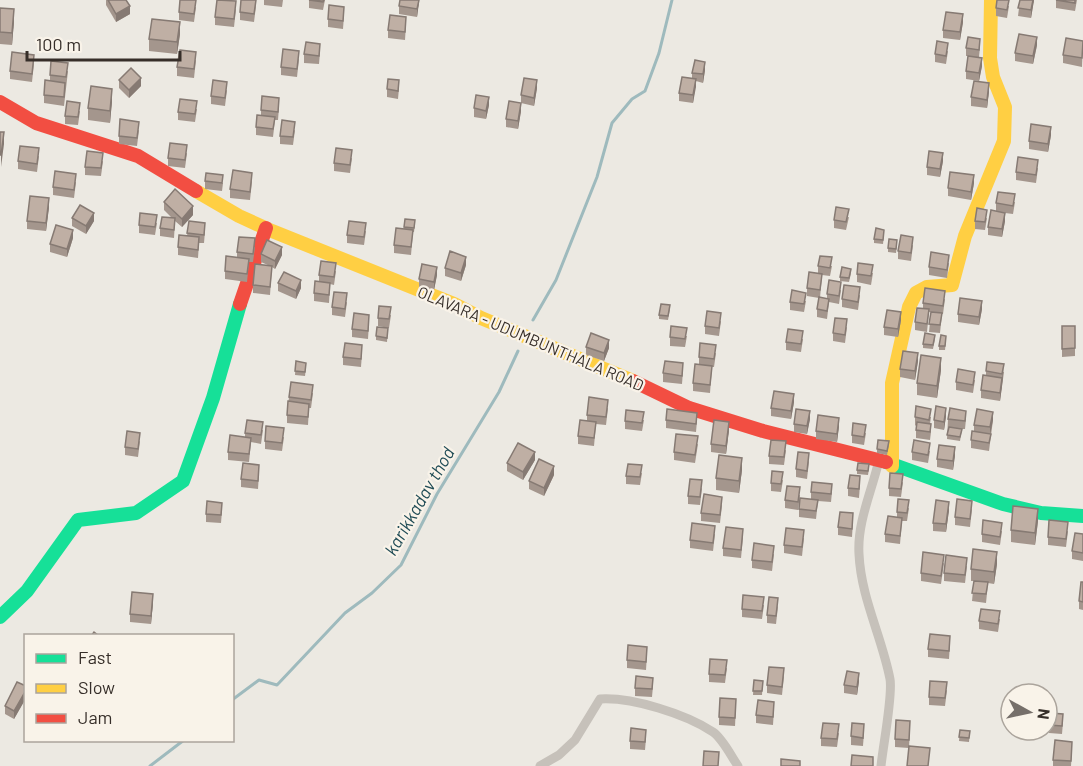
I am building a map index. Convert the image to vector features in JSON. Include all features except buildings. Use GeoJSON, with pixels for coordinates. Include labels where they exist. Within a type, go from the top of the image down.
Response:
{"type":"FeatureCollection","features":[{"type":"Feature","properties":{"kind":"main road"},"geometry":{"type":"LineString","coordinates":[[892,466],[892,382],[909,307],[916,293],[927,287],[952,285],[958,274],[965,235],[986,193],[1005,138],[1005,106],[993,77],[988,48],[991,0]]}},
{"type":"Feature","properties":{"kind":"main road","name":"OLAVARA - UDUMBUNTHALA ROAD"},"geometry":{"type":"LineString","coordinates":[[0,102],[36,123],[138,156],[239,216],[266,228],[312,244],[374,274],[454,304],[481,318],[639,384],[689,408],[763,431],[879,460],[1003,504],[1041,513],[1083,516]]}},
{"type":"Feature","properties":{"kind":"main road"},"geometry":{"type":"LineString","coordinates":[[0,617],[27,591],[78,520],[136,513],[183,481],[213,398],[229,335],[266,228]]}},
{"type":"Feature","properties":{"kind":"street"},"geometry":{"type":"LineString","coordinates":[[879,460],[871,497],[862,516],[859,555],[869,613],[890,681],[881,766]]}},
{"type":"Feature","properties":{"kind":"street"},"geometry":{"type":"LineString","coordinates":[[540,766],[559,755],[575,740],[600,699],[614,698],[665,711],[714,733],[738,766]]}},
{"type":"Feature","properties":{"kind":"waterway","name":"karikkadav thod"},"geometry":{"type":"LineString","coordinates":[[533,320],[556,280],[597,177],[612,123],[632,99],[645,91],[659,53],[672,0]]}},
{"type":"Feature","properties":{"kind":"waterway","name":"karikkadav thod"},"geometry":{"type":"LineString","coordinates":[[234,699],[259,680],[277,685],[345,613],[372,593],[401,565],[437,494],[499,392],[518,351]]}},
{"type":"Feature","properties":{"kind":"waterway","name":"karikkadav thod"},"geometry":{"type":"LineString","coordinates":[[150,766],[181,742]]}},
{"type":"Feature","properties":{"kind":"traffic: fast"},"geometry":{"type":"LineString","coordinates":[[0,617],[27,591],[78,520],[136,513],[183,481],[213,398],[240,304]]}},
{"type":"Feature","properties":{"kind":"traffic: fast"},"geometry":{"type":"LineString","coordinates":[[886,462],[1003,504],[1041,513],[1083,516]]}},
{"type":"Feature","properties":{"kind":"traffic: slow"},"geometry":{"type":"LineString","coordinates":[[892,466],[892,383],[909,307],[916,293],[927,287],[952,285],[965,236],[1004,141],[1005,107],[993,77],[990,58],[991,0]]}},
{"type":"Feature","properties":{"kind":"traffic: slow"},"geometry":{"type":"LineString","coordinates":[[196,191],[239,216],[272,231],[454,304],[481,318],[633,381]]}},
{"type":"Feature","properties":{"kind":"traffic: jam"},"geometry":{"type":"LineString","coordinates":[[0,102],[36,123],[138,156],[196,191]]}},
{"type":"Feature","properties":{"kind":"traffic: jam"},"geometry":{"type":"LineString","coordinates":[[240,304],[266,228]]}},
{"type":"Feature","properties":{"kind":"traffic: jam"},"geometry":{"type":"LineString","coordinates":[[633,381],[689,408],[763,431],[886,462]]}}]}
